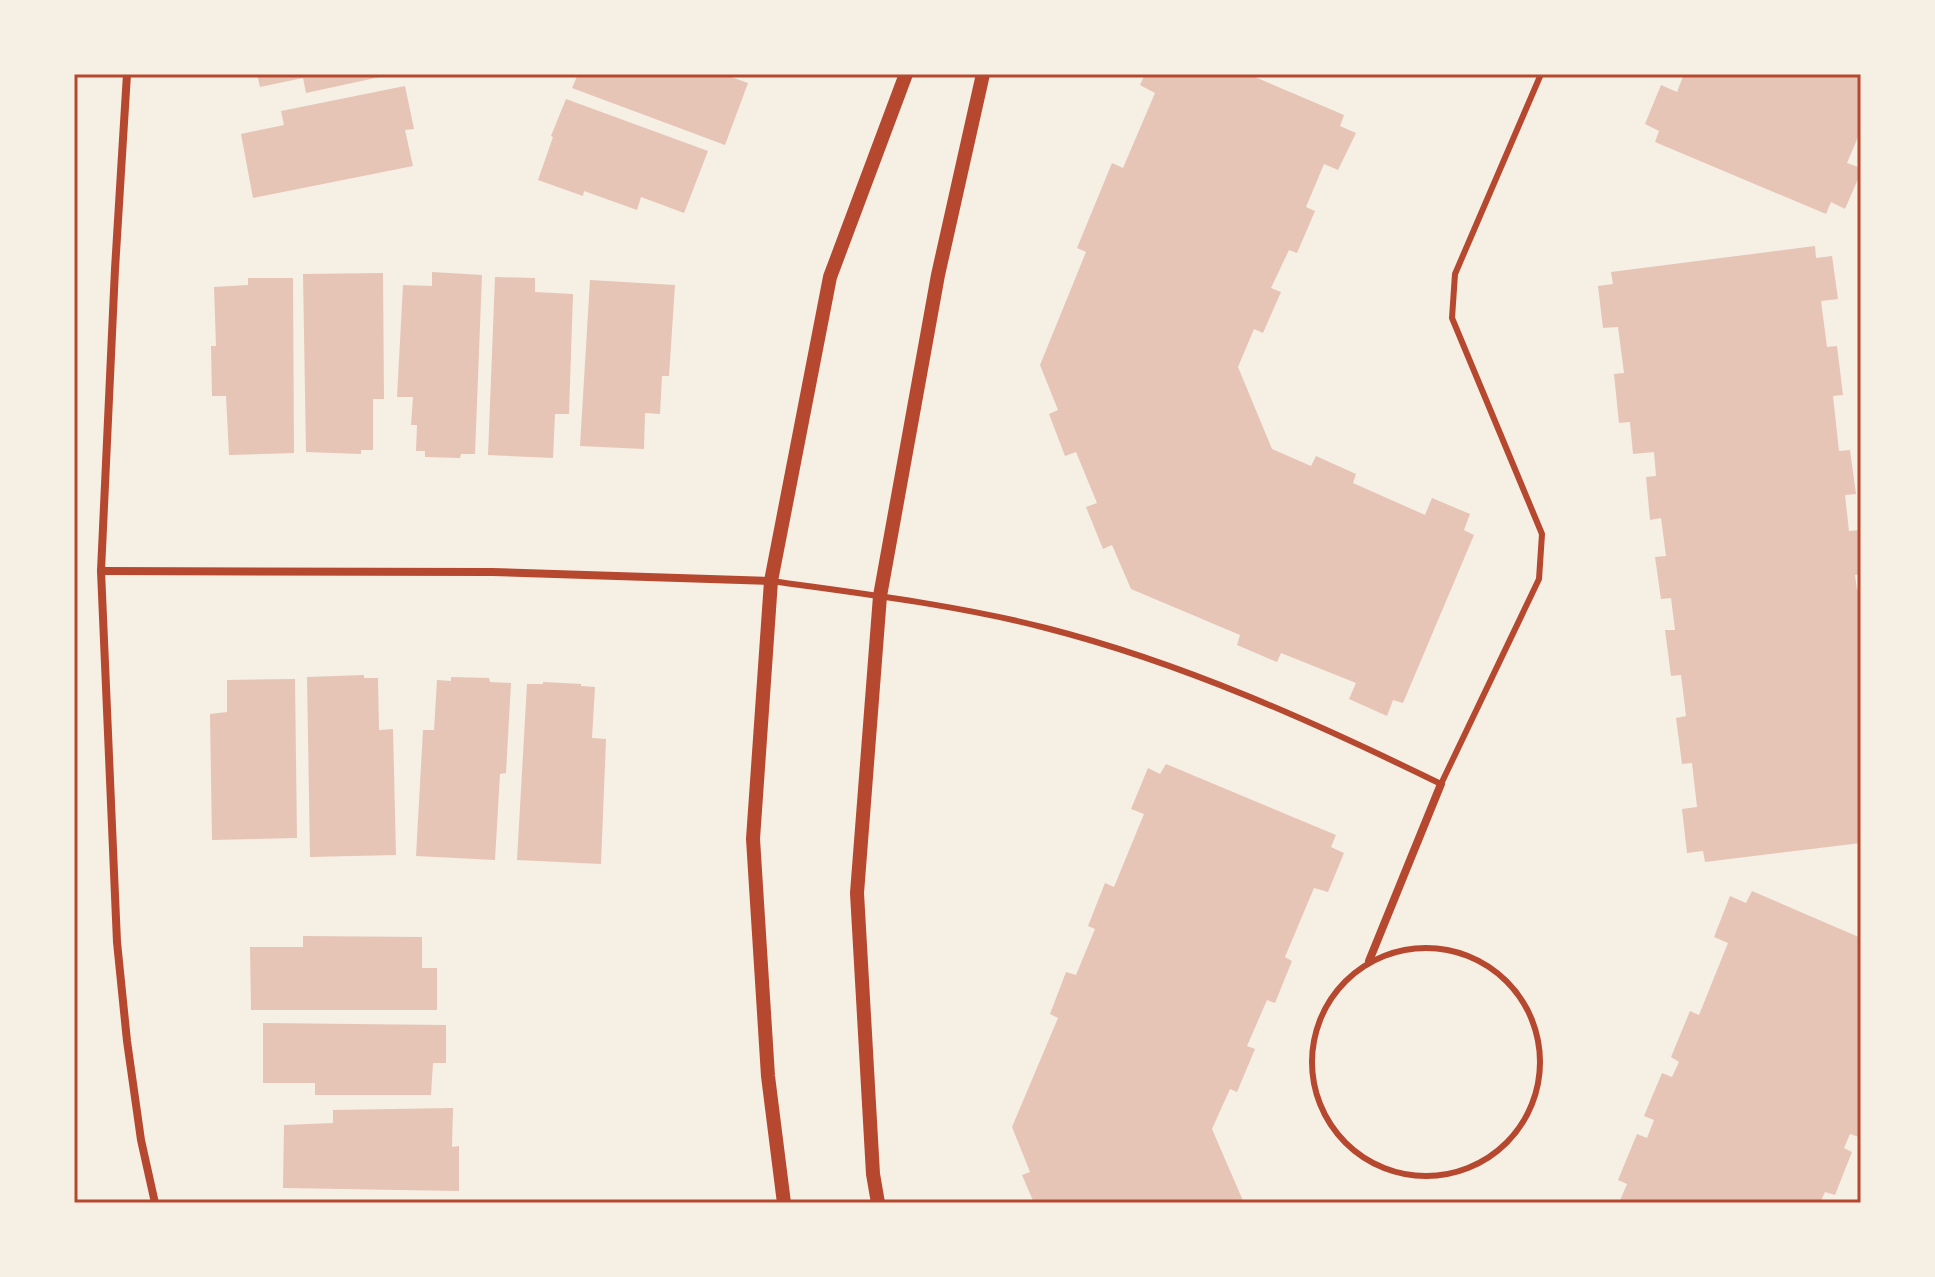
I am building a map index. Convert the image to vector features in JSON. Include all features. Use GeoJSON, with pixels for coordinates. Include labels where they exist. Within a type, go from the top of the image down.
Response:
{"type":"FeatureCollection","features":[{"type":"Feature","properties":{"kind":"street"},"geometry":{"type":"LineString","coordinates":[[127,74],[101,571],[117,942],[141,1140],[155,1203]]}},
{"type":"Feature","properties":{"kind":"street"},"geometry":{"type":"LineString","coordinates":[[784,1203],[768,1076],[753,839],[771,581],[830,277],[906,74]]}},
{"type":"Feature","properties":{"kind":"street"},"geometry":{"type":"LineString","coordinates":[[878,1203],[873,1174],[857,893],[880,596],[938,275],[983,74]]}},
{"type":"Feature","properties":{"kind":"street"},"geometry":{"type":"LineString","coordinates":[[101,571],[492,572],[771,581]]}},
{"type":"Feature","properties":{"kind":"street"},"geometry":{"type":"LineString","coordinates":[[1369,961],[1441,784]]}},
{"type":"Feature","properties":{"kind":"lane"},"geometry":{"type":"LineString","coordinates":[[771,581],[880,596],[1045,628],[1146,657],[1331,730],[1441,784],[1539,579],[1542,534],[1452,318],[1455,274],[1541,74]]}},
{"type":"Feature","properties":{"kind":"lane"},"geometry":{"type":"LineString","coordinates":[[1412,947],[1457,951],[1498,972],[1527,1005],[1541,1048],[1537,1094],[1517,1134],[1482,1163],[1439,1177],[1395,1174],[1354,1153],[1326,1118],[1312,1075],[1315,1030],[1336,990],[1369,961],[1412,947]]}},
{"type":"Feature","properties":{"kind":"building"},"geometry":{"type":"Polygon","coordinates":[[[257,74],[389,75],[306,93],[303,78],[260,87],[257,74]]]}},
{"type":"Feature","properties":{"kind":"building"},"geometry":{"type":"Polygon","coordinates":[[[578,74],[723,74],[748,83],[725,145],[572,88],[578,74]]]}},
{"type":"Feature","properties":{"kind":"building"},"geometry":{"type":"Polygon","coordinates":[[[1145,74],[1248,74],[1344,115],[1340,126],[1356,133],[1338,170],[1324,164],[1306,207],[1315,211],[1297,253],[1289,250],[1271,288],[1281,292],[1263,333],[1254,329],[1238,367],[1272,449],[1311,466],[1316,456],[1356,474],[1353,483],[1425,515],[1432,498],[1470,514],[1464,530],[1474,535],[1403,703],[1393,700],[1387,716],[1349,699],[1356,683],[1281,653],[1277,662],[1237,645],[1240,635],[1131,589],[1112,545],[1103,549],[1086,507],[1097,503],[1076,452],[1065,456],[1049,414],[1058,410],[1040,365],[1086,252],[1077,248],[1112,163],[1123,168],[1155,93],[1140,85],[1145,74]]]}},
{"type":"Feature","properties":{"kind":"building"},"geometry":{"type":"Polygon","coordinates":[[[1684,74],[1861,74],[1861,130],[1847,163],[1861,168],[1861,172],[1845,209],[1831,202],[1826,214],[1655,142],[1659,131],[1645,124],[1661,85],[1677,92],[1684,74]]]}},
{"type":"Feature","properties":{"kind":"building"},"geometry":{"type":"Polygon","coordinates":[[[405,86],[414,129],[405,130],[413,166],[253,198],[241,134],[284,125],[281,111],[405,86]]]}},
{"type":"Feature","properties":{"kind":"building"},"geometry":{"type":"Polygon","coordinates":[[[566,99],[708,151],[684,213],[641,197],[637,210],[584,191],[583,196],[538,180],[566,99]]]}},
{"type":"Feature","properties":{"kind":"building"},"geometry":{"type":"Polygon","coordinates":[[[1815,246],[1816,258],[1832,256],[1838,299],[1821,301],[1827,347],[1837,346],[1843,395],[1833,396],[1839,451],[1850,450],[1856,494],[1845,495],[1849,531],[1861,530],[1861,574],[1855,575],[1857,590],[1861,590],[1861,843],[1705,862],[1703,851],[1687,853],[1682,809],[1697,807],[1692,763],[1682,764],[1676,718],[1686,716],[1681,675],[1671,676],[1665,630],[1675,630],[1671,598],[1661,599],[1655,557],[1666,556],[1661,518],[1650,520],[1646,477],[1656,476],[1654,452],[1633,454],[1630,422],[1619,423],[1614,374],[1624,373],[1618,327],[1603,328],[1598,286],[1613,284],[1611,272],[1815,246]]]}},
{"type":"Feature","properties":{"kind":"building"},"geometry":{"type":"Polygon","coordinates":[[[432,272],[482,275],[475,454],[461,454],[460,458],[425,457],[425,451],[416,451],[417,425],[411,425],[413,397],[397,397],[403,285],[432,286],[432,272]]]}},
{"type":"Feature","properties":{"kind":"building"},"geometry":{"type":"Polygon","coordinates":[[[383,273],[384,399],[373,399],[373,450],[361,450],[361,454],[306,452],[303,274],[383,273]]]}},
{"type":"Feature","properties":{"kind":"building"},"geometry":{"type":"Polygon","coordinates":[[[495,277],[535,278],[535,292],[573,294],[569,414],[555,414],[553,458],[488,455],[495,277]]]}},
{"type":"Feature","properties":{"kind":"building"},"geometry":{"type":"Polygon","coordinates":[[[248,278],[293,278],[294,453],[229,455],[226,396],[212,396],[211,346],[216,346],[214,287],[248,285],[248,278]]]}},
{"type":"Feature","properties":{"kind":"building"},"geometry":{"type":"Polygon","coordinates":[[[590,280],[675,285],[669,376],[662,376],[660,414],[645,413],[644,449],[580,446],[590,280]]]}},
{"type":"Feature","properties":{"kind":"building"},"geometry":{"type":"Polygon","coordinates":[[[364,675],[364,678],[378,678],[379,730],[393,729],[396,855],[310,857],[307,677],[364,675]]]}},
{"type":"Feature","properties":{"kind":"building"},"geometry":{"type":"Polygon","coordinates":[[[451,677],[489,678],[490,682],[511,683],[506,773],[500,774],[495,860],[416,856],[423,730],[434,730],[437,680],[451,681],[451,677]]]}},
{"type":"Feature","properties":{"kind":"building"},"geometry":{"type":"Polygon","coordinates":[[[295,679],[297,838],[212,840],[210,714],[227,712],[227,680],[295,679]]]}},
{"type":"Feature","properties":{"kind":"building"},"geometry":{"type":"Polygon","coordinates":[[[543,682],[595,687],[592,738],[606,739],[601,864],[517,860],[527,684],[543,682]]]}},
{"type":"Feature","properties":{"kind":"building"},"geometry":{"type":"Polygon","coordinates":[[[1166,764],[1336,835],[1331,847],[1344,853],[1328,892],[1314,888],[1285,957],[1292,961],[1275,1003],[1267,1000],[1247,1046],[1255,1049],[1237,1092],[1230,1089],[1212,1129],[1244,1203],[1034,1203],[1022,1175],[1030,1172],[1012,1127],[1058,1018],[1050,1014],[1066,972],[1076,975],[1095,929],[1088,926],[1105,883],[1114,887],[1144,814],[1131,809],[1148,768],[1160,774],[1166,764]]]}},
{"type":"Feature","properties":{"kind":"building"},"geometry":{"type":"Polygon","coordinates":[[[1752,891],[1861,938],[1861,1133],[1859,1137],[1850,1134],[1844,1148],[1852,1152],[1835,1195],[1825,1192],[1820,1203],[1619,1203],[1627,1184],[1618,1180],[1637,1134],[1647,1138],[1654,1120],[1644,1116],[1662,1073],[1672,1077],[1679,1062],[1671,1057],[1690,1011],[1699,1015],[1728,943],[1714,937],[1730,896],[1746,903],[1752,891]]]}},
{"type":"Feature","properties":{"kind":"building"},"geometry":{"type":"Polygon","coordinates":[[[303,936],[422,937],[422,968],[437,968],[437,1010],[251,1010],[250,947],[303,947],[303,936]]]}},
{"type":"Feature","properties":{"kind":"building"},"geometry":{"type":"Polygon","coordinates":[[[263,1023],[446,1025],[446,1063],[433,1063],[431,1095],[315,1095],[315,1083],[263,1083],[263,1023]]]}},
{"type":"Feature","properties":{"kind":"building"},"geometry":{"type":"Polygon","coordinates":[[[453,1108],[452,1147],[459,1146],[459,1191],[283,1188],[284,1125],[333,1123],[333,1110],[453,1108]]]}}]}
